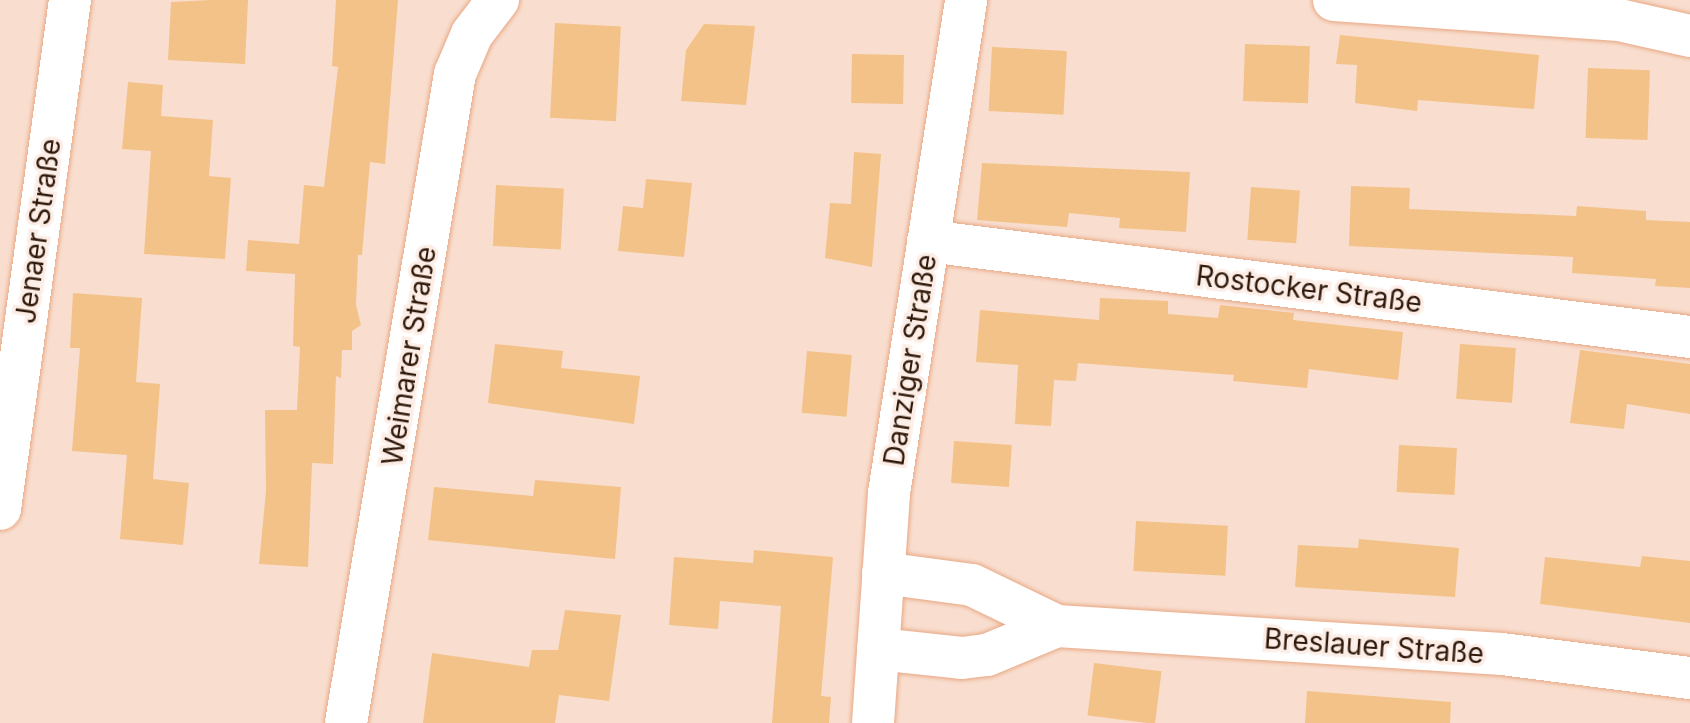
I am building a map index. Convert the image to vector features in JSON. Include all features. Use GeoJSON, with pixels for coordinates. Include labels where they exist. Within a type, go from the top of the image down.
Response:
{"type":"FeatureCollection","features":[{"type":"Feature","properties":{"kind":"street","name":"Jenaer Straße"},"geometry":{"type":"LineString","coordinates":[[0,509],[70,0]]}},
{"type":"Feature","properties":{"kind":"street","name":"Weimarer Straße"},"geometry":{"type":"LineString","coordinates":[[346,723],[455,74],[472,34],[498,0]]}},
{"type":"Feature","properties":{"kind":"street","name":"Danziger Straße"},"geometry":{"type":"LineString","coordinates":[[873,723],[889,493],[966,0]]}},
{"type":"Feature","properties":{"kind":"street"},"geometry":{"type":"LineString","coordinates":[[1334,0],[1619,20],[1690,36]]}},
{"type":"Feature","properties":{"kind":"street","name":"Rostocker Straße"},"geometry":{"type":"LineString","coordinates":[[928,241],[1690,337]]}},
{"type":"Feature","properties":{"kind":"street","name":"Breslauer Straße"},"geometry":{"type":"LineString","coordinates":[[883,573],[972,585],[1057,626],[1502,654],[1690,678]]}},
{"type":"Feature","properties":{"kind":"street","name":"Breslauer Straße"},"geometry":{"type":"LineString","coordinates":[[878,649],[962,658],[987,655],[1057,626]]}},
{"type":"Feature","properties":{"kind":"building"},"geometry":{"type":"Polygon","coordinates":[[[248,0],[245,64],[168,60],[171,2],[248,0]]]}},
{"type":"Feature","properties":{"kind":"building"},"geometry":{"type":"Polygon","coordinates":[[[336,0],[398,0],[385,164],[370,162],[362,255],[358,255],[356,305],[361,325],[352,331],[352,350],[342,350],[341,378],[336,376],[333,464],[312,463],[308,567],[259,564],[266,491],[265,410],[297,410],[300,347],[293,346],[295,274],[246,271],[248,240],[299,244],[304,185],[324,187],[338,67],[332,66],[336,0]]]}},
{"type":"Feature","properties":{"kind":"building"},"geometry":{"type":"Polygon","coordinates":[[[555,23],[621,26],[616,121],[550,118],[555,23]]]}},
{"type":"Feature","properties":{"kind":"building"},"geometry":{"type":"Polygon","coordinates":[[[704,24],[755,26],[746,105],[681,101],[686,50],[704,24]]]}},
{"type":"Feature","properties":{"kind":"building"},"geometry":{"type":"Polygon","coordinates":[[[1340,35],[1539,55],[1534,109],[1418,100],[1417,111],[1355,103],[1357,65],[1336,64],[1340,35]]]}},
{"type":"Feature","properties":{"kind":"building"},"geometry":{"type":"Polygon","coordinates":[[[1245,44],[1310,46],[1308,103],[1243,101],[1245,44]]]}},
{"type":"Feature","properties":{"kind":"building"},"geometry":{"type":"Polygon","coordinates":[[[992,47],[1067,51],[1064,115],[989,111],[992,47]]]}},
{"type":"Feature","properties":{"kind":"building"},"geometry":{"type":"Polygon","coordinates":[[[852,54],[904,55],[903,104],[851,103],[852,54]]]}},
{"type":"Feature","properties":{"kind":"building"},"geometry":{"type":"Polygon","coordinates":[[[1588,68],[1650,70],[1648,140],[1586,138],[1588,68]]]}},
{"type":"Feature","properties":{"kind":"building"},"geometry":{"type":"Polygon","coordinates":[[[128,82],[163,85],[161,116],[213,120],[209,176],[231,178],[225,259],[144,254],[151,151],[122,149],[128,82]]]}},
{"type":"Feature","properties":{"kind":"building"},"geometry":{"type":"Polygon","coordinates":[[[854,152],[881,154],[872,267],[825,258],[830,203],[851,204],[854,152]]]}},
{"type":"Feature","properties":{"kind":"building"},"geometry":{"type":"Polygon","coordinates":[[[982,163],[1190,172],[1186,232],[1119,228],[1120,218],[1069,213],[1067,227],[977,220],[982,163]]]}},
{"type":"Feature","properties":{"kind":"building"},"geometry":{"type":"Polygon","coordinates":[[[646,179],[692,183],[684,257],[618,251],[623,206],[643,208],[646,179]]]}},
{"type":"Feature","properties":{"kind":"building"},"geometry":{"type":"Polygon","coordinates":[[[496,185],[564,189],[561,249],[493,246],[496,185]]]}},
{"type":"Feature","properties":{"kind":"building"},"geometry":{"type":"Polygon","coordinates":[[[1351,186],[1410,188],[1409,209],[1576,216],[1577,206],[1646,211],[1646,220],[1690,222],[1690,288],[1655,286],[1656,279],[1572,273],[1573,257],[1349,246],[1351,186]]]}},
{"type":"Feature","properties":{"kind":"building"},"geometry":{"type":"Polygon","coordinates":[[[1251,187],[1300,190],[1296,243],[1247,240],[1251,187]]]}},
{"type":"Feature","properties":{"kind":"building"},"geometry":{"type":"Polygon","coordinates":[[[73,293],[142,298],[136,382],[160,384],[153,479],[189,483],[183,545],[120,539],[127,455],[72,451],[80,348],[70,348],[73,293]]]}},
{"type":"Feature","properties":{"kind":"building"},"geometry":{"type":"Polygon","coordinates":[[[1100,298],[1168,301],[1168,314],[1218,318],[1220,305],[1294,313],[1293,320],[1403,332],[1398,380],[1309,369],[1307,388],[1233,381],[1234,375],[1078,363],[1076,381],[1054,380],[1051,426],[1015,424],[1018,365],[976,362],[980,310],[1099,320],[1100,298]]]}},
{"type":"Feature","properties":{"kind":"building"},"geometry":{"type":"Polygon","coordinates":[[[495,344],[563,351],[561,368],[640,376],[634,424],[488,403],[495,344]]]}},
{"type":"Feature","properties":{"kind":"building"},"geometry":{"type":"Polygon","coordinates":[[[1460,344],[1516,348],[1512,403],[1456,399],[1460,344]]]}},
{"type":"Feature","properties":{"kind":"building"},"geometry":{"type":"Polygon","coordinates":[[[1580,350],[1690,364],[1690,414],[1627,404],[1624,429],[1570,423],[1580,350]]]}},
{"type":"Feature","properties":{"kind":"building"},"geometry":{"type":"Polygon","coordinates":[[[807,351],[852,355],[846,417],[802,413],[807,351]]]}},
{"type":"Feature","properties":{"kind":"building"},"geometry":{"type":"Polygon","coordinates":[[[954,441],[1012,445],[1009,487],[951,483],[954,441]]]}},
{"type":"Feature","properties":{"kind":"building"},"geometry":{"type":"Polygon","coordinates":[[[1399,445],[1457,448],[1454,495],[1397,492],[1399,445]]]}},
{"type":"Feature","properties":{"kind":"building"},"geometry":{"type":"Polygon","coordinates":[[[535,480],[621,487],[615,559],[428,540],[434,487],[533,496],[535,480]]]}},
{"type":"Feature","properties":{"kind":"building"},"geometry":{"type":"Polygon","coordinates":[[[1136,521],[1228,526],[1225,576],[1133,571],[1136,521]]]}},
{"type":"Feature","properties":{"kind":"building"},"geometry":{"type":"Polygon","coordinates":[[[1359,539],[1459,548],[1455,597],[1295,587],[1298,545],[1358,548],[1359,539]]]}},
{"type":"Feature","properties":{"kind":"building"},"geometry":{"type":"Polygon","coordinates":[[[754,550],[833,557],[821,696],[831,697],[829,723],[772,723],[781,606],[720,601],[718,629],[669,625],[674,557],[753,563],[754,550]]]}},
{"type":"Feature","properties":{"kind":"building"},"geometry":{"type":"Polygon","coordinates":[[[1642,556],[1690,561],[1690,623],[1540,604],[1545,557],[1640,567],[1642,556]]]}},
{"type":"Feature","properties":{"kind":"building"},"geometry":{"type":"Polygon","coordinates":[[[565,610],[621,615],[609,701],[559,695],[555,723],[423,723],[432,653],[529,667],[532,650],[558,650],[565,610]]]}},
{"type":"Feature","properties":{"kind":"building"},"geometry":{"type":"Polygon","coordinates":[[[1094,663],[1161,671],[1155,723],[1088,716],[1094,663]]]}},
{"type":"Feature","properties":{"kind":"building"},"geometry":{"type":"Polygon","coordinates":[[[1307,691],[1451,702],[1450,723],[1305,723],[1307,691]]]}}]}
